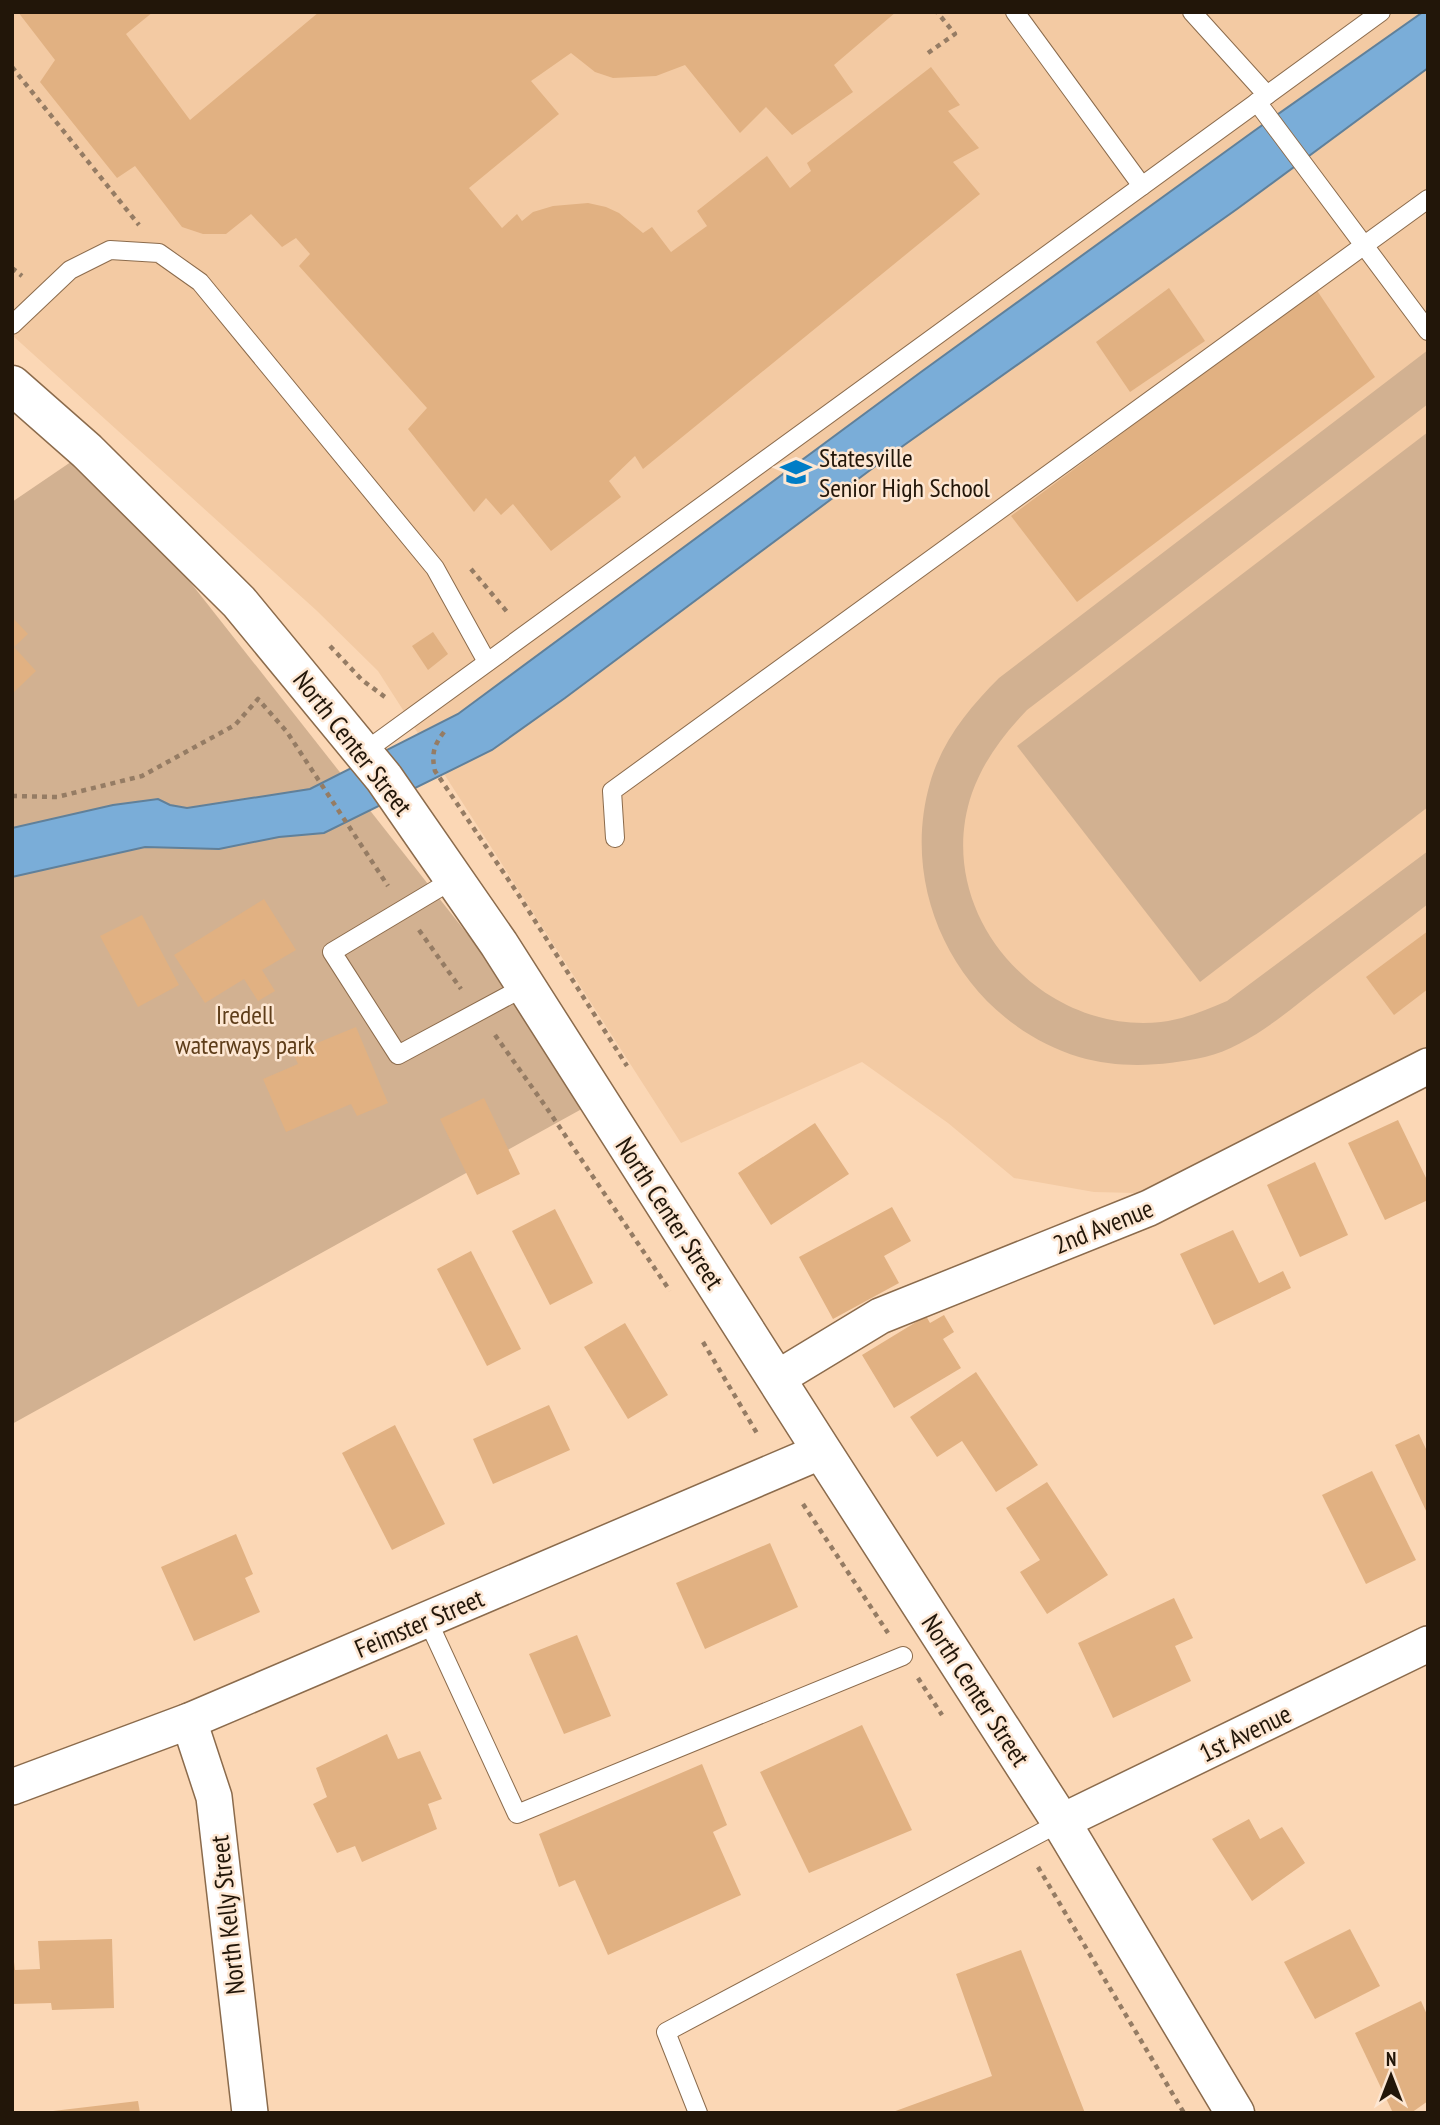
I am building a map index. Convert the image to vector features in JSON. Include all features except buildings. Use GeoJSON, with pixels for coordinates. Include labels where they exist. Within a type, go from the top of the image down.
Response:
{"type":"FeatureCollection","features":[{"type":"Feature","properties":{"kind":"main road","name":"North Center Street"},"geometry":{"type":"LineString","coordinates":[[12,385],[87,451],[239,602],[384,778],[526,986],[1061,1822],[1235,2113]]}},
{"type":"Feature","properties":{"kind":"street","name":"2nd Avenue"},"geometry":{"type":"LineString","coordinates":[[776,1378],[880,1316],[1149,1208],[1428,1066]]}},
{"type":"Feature","properties":{"kind":"street","name":"Feimster Street"},"geometry":{"type":"LineString","coordinates":[[12,1787],[189,1721],[822,1451]]}},
{"type":"Feature","properties":{"kind":"street","name":"1st Avenue"},"geometry":{"type":"LineString","coordinates":[[1061,1822],[1428,1644]]}},
{"type":"Feature","properties":{"kind":"street","name":"North Kelly Street"},"geometry":{"type":"LineString","coordinates":[[189,1721],[214,1797],[250,2113]]}},
{"type":"Feature","properties":{"kind":"lane"},"geometry":{"type":"LineString","coordinates":[[1015,12],[1142,186]]}},
{"type":"Feature","properties":{"kind":"lane"},"geometry":{"type":"LineString","coordinates":[[1192,12],[1262,99],[1315,180],[1428,331]]}},
{"type":"Feature","properties":{"kind":"lane"},"geometry":{"type":"LineString","coordinates":[[364,752],[1381,12]]}},
{"type":"Feature","properties":{"kind":"lane"},"geometry":{"type":"LineString","coordinates":[[615,838],[612,791],[1428,199]]}},
{"type":"Feature","properties":{"kind":"lane"},"geometry":{"type":"LineString","coordinates":[[12,326],[70,270],[110,250],[159,253],[200,282],[435,568],[487,662]]}},
{"type":"Feature","properties":{"kind":"lane"},"geometry":{"type":"LineString","coordinates":[[454,879],[332,952],[398,1055],[526,986]]}},
{"type":"Feature","properties":{"kind":"lane"},"geometry":{"type":"LineString","coordinates":[[427,1619],[517,1814],[903,1656]]}},
{"type":"Feature","properties":{"kind":"lane"},"geometry":{"type":"LineString","coordinates":[[698,2113],[666,2032],[1061,1822]]}},
{"type":"Feature","properties":{"kind":"path"},"geometry":{"type":"LineString","coordinates":[[928,53],[955,34],[937,12]]}},
{"type":"Feature","properties":{"kind":"path"},"geometry":{"type":"LineString","coordinates":[[323,640],[362,680],[386,697],[395,696]]}},
{"type":"Feature","properties":{"kind":"path"},"geometry":{"type":"LineString","coordinates":[[12,796],[57,797],[142,776],[235,724],[258,699],[287,732],[404,909],[546,1107],[674,1297]]}},
{"type":"Feature","properties":{"kind":"path"},"geometry":{"type":"LineString","coordinates":[[696,1331],[758,1435]]}},
{"type":"Feature","properties":{"kind":"path"},"geometry":{"type":"LineString","coordinates":[[803,1504],[949,1726]]}},
{"type":"Feature","properties":{"kind":"path"},"geometry":{"type":"LineString","coordinates":[[1023,1842],[1184,2113]]}},
{"type":"Feature","properties":{"kind":"shaded area","name":"Statesville Senior High School"},"geometry":{"type":"Polygon","coordinates":[[[12,12],[1428,12],[1428,1066],[1177,1194],[1094,1192],[1014,1178],[948,1123],[862,1062],[681,1143],[378,671],[316,610],[12,335],[12,12]]]}},
{"type":"Feature","properties":{"kind":"green space"},"geometry":{"type":"Polygon","coordinates":[[[1428,350],[1428,404],[1027,710],[1002,739],[982,770],[972,793],[963,838],[967,881],[982,921],[1005,957],[1037,987],[1074,1008],[1116,1021],[1170,1021],[1227,1001],[1428,851],[1428,904],[1281,1017],[1252,1037],[1221,1052],[1174,1062],[1126,1065],[1079,1057],[1039,1040],[1003,1016],[973,985],[949,950],[933,911],[923,869],[922,826],[930,783],[949,739],[967,713],[999,678],[1428,350]]]}},
{"type":"Feature","properties":{"kind":"green space"},"geometry":{"type":"Polygon","coordinates":[[[1428,432],[1428,807],[1200,982],[1017,746],[1428,432]]]}},
{"type":"Feature","properties":{"kind":"green space","name":"Iredell waterways park"},"geometry":{"type":"Polygon","coordinates":[[[87,451],[598,1100],[12,1424],[12,502],[87,451]]]}},
{"type":"Feature","properties":{"kind":"water"},"geometry":{"type":"Polygon","coordinates":[[[1423,12],[1428,12],[1428,68],[1237,209],[893,453],[492,750],[324,833],[279,837],[219,849],[145,847],[12,877],[12,828],[113,805],[158,799],[170,805],[187,808],[310,789],[458,714],[921,372],[1423,12]]]}},
{"type":"Feature","properties":{"kind":"place","name":"Statesville Senior High School"},"geometry":{"type":"Point","coordinates":[796,472]}}]}
